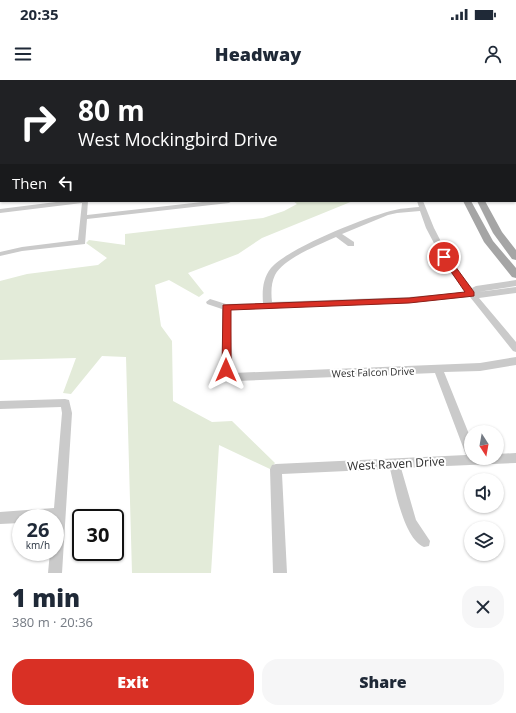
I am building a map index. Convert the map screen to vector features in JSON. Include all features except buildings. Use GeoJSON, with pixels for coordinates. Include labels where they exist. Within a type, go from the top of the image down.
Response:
{"type":"FeatureCollection","features":[{"type":"Feature","properties":{"kind":"main road"},"geometry":{"type":"LineString","coordinates":[[468,202],[489,242],[516,275]]}},
{"type":"Feature","properties":{"kind":"main road"},"geometry":{"type":"LineString","coordinates":[[482,202],[498,233],[516,257]]}},
{"type":"Feature","properties":{"kind":"street"},"geometry":{"type":"LineString","coordinates":[[0,211],[72,202]]}},
{"type":"Feature","properties":{"kind":"street"},"geometry":{"type":"LineString","coordinates":[[0,254],[22,249],[82,242],[85,202]]}},
{"type":"Feature","properties":{"kind":"street"},"geometry":{"type":"LineString","coordinates":[[84,217],[220,202]]}},
{"type":"Feature","properties":{"kind":"street"},"geometry":{"type":"LineString","coordinates":[[268,305],[266,290],[268,280],[279,264],[288,257],[386,214],[422,205],[438,246],[451,268],[516,349]]}},
{"type":"Feature","properties":{"kind":"street"},"geometry":{"type":"LineString","coordinates":[[338,235],[351,244]]}},
{"type":"Feature","properties":{"kind":"street"},"geometry":{"type":"LineString","coordinates":[[471,294],[476,289],[516,284]]}},
{"type":"Feature","properties":{"kind":"street"},"geometry":{"type":"LineString","coordinates":[[210,302],[226,307],[409,300],[471,294],[482,295],[516,290]]}},
{"type":"Feature","properties":{"kind":"street","name":"West Falcon Drive"},"geometry":{"type":"LineString","coordinates":[[226,307],[226,370],[230,376],[237,377],[480,367],[516,362]]}},
{"type":"Feature","properties":{"kind":"street"},"geometry":{"type":"LineString","coordinates":[[438,369],[464,434]]}},
{"type":"Feature","properties":{"kind":"street"},"geometry":{"type":"LineString","coordinates":[[0,405],[65,403],[67,413],[60,509]]}},
{"type":"Feature","properties":{"kind":"street","name":"West Raven Drive"},"geometry":{"type":"LineString","coordinates":[[280,573],[276,469],[394,464],[464,458]]}},
{"type":"Feature","properties":{"kind":"street","name":"West Raven Drive"},"geometry":{"type":"LineString","coordinates":[[504,458],[516,458]]}},
{"type":"Feature","properties":{"kind":"street"},"geometry":{"type":"LineString","coordinates":[[394,464],[411,524],[424,541]]}},
{"type":"Feature","properties":{"kind":"street"},"geometry":{"type":"LineString","coordinates":[[0,518],[12,517]]}},
{"type":"Feature","properties":{"kind":"street"},"geometry":{"type":"LineString","coordinates":[[55,573],[56,561]]}},
{"type":"Feature","properties":{"kind":"green space"},"geometry":{"type":"Polygon","coordinates":[[[294,202],[351,202],[262,238],[238,254],[188,273],[204,293],[199,297],[169,280],[155,285],[161,326],[172,341],[173,401],[212,422],[232,421],[275,463],[270,469],[219,445],[211,573],[132,573],[126,357],[102,356],[71,394],[63,393],[76,358],[0,360],[0,281],[27,274],[98,265],[107,258],[86,243],[89,240],[125,245],[125,234],[263,218],[284,211],[297,204],[294,202]]]}},
{"type":"Feature","properties":{"kind":"route"},"geometry":{"type":"LineString","coordinates":[[226,370],[226,307],[409,300],[471,294],[444,257]]}}]}
